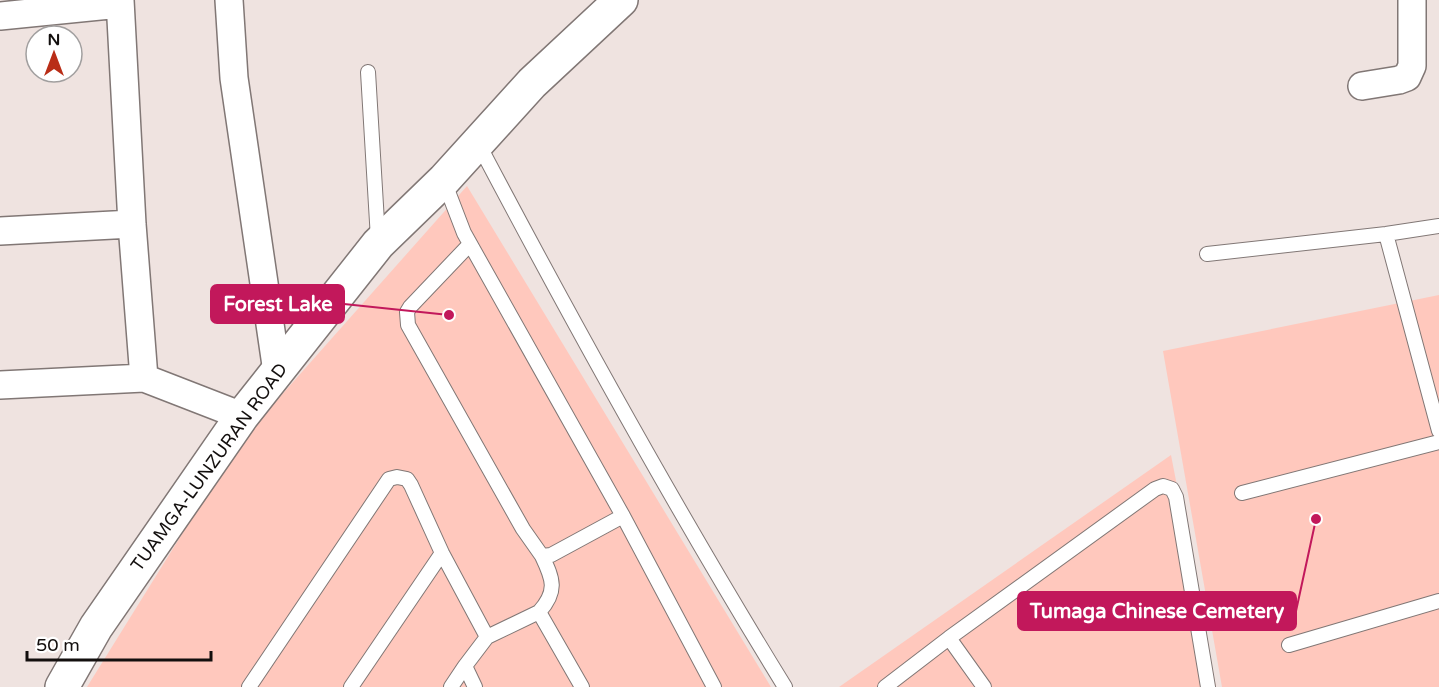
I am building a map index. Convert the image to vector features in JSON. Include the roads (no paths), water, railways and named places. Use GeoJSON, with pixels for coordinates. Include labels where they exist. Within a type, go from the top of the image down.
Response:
{"type":"FeatureCollection","features":[{"type":"Feature","properties":{"kind":"street"},"geometry":{"type":"LineString","coordinates":[[229,0],[234,78],[277,372]]}},
{"type":"Feature","properties":{"kind":"street","name":"TUAMGA-LUNZURAN ROAD"},"geometry":{"type":"LineString","coordinates":[[62,687],[96,627],[242,416],[378,244],[444,180],[532,83],[621,0]]}},
{"type":"Feature","properties":{"kind":"street"},"geometry":{"type":"LineString","coordinates":[[1362,86],[1399,80],[1407,76],[1412,66],[1412,0]]}},
{"type":"Feature","properties":{"kind":"street"},"geometry":{"type":"LineString","coordinates":[[0,16],[120,2],[132,224],[144,378]]}},
{"type":"Feature","properties":{"kind":"street"},"geometry":{"type":"LineString","coordinates":[[0,231],[132,224]]}},
{"type":"Feature","properties":{"kind":"street"},"geometry":{"type":"LineString","coordinates":[[0,385],[144,378],[242,416]]}},
{"type":"Feature","properties":{"kind":"lane"},"geometry":{"type":"LineString","coordinates":[[368,72],[378,244]]}},
{"type":"Feature","properties":{"kind":"lane"},"geometry":{"type":"LineString","coordinates":[[478,143],[557,294],[741,616],[785,687]]}},
{"type":"Feature","properties":{"kind":"lane"},"geometry":{"type":"LineString","coordinates":[[444,180],[470,244],[623,516],[714,687]]}},
{"type":"Feature","properties":{"kind":"lane"},"geometry":{"type":"LineString","coordinates":[[1207,254],[1439,226]]}},
{"type":"Feature","properties":{"kind":"lane"},"geometry":{"type":"LineString","coordinates":[[1386,234],[1439,431]]}},
{"type":"Feature","properties":{"kind":"lane"},"geometry":{"type":"LineString","coordinates":[[451,687],[487,637],[539,612],[549,601],[552,589],[551,575],[542,556],[523,529],[408,326],[406,312],[470,244]]}},
{"type":"Feature","properties":{"kind":"lane"},"geometry":{"type":"LineString","coordinates":[[1242,493],[1439,442]]}},
{"type":"Feature","properties":{"kind":"lane"},"geometry":{"type":"LineString","coordinates":[[249,687],[389,479],[397,477],[407,479],[442,553],[487,637]]}},
{"type":"Feature","properties":{"kind":"lane"},"geometry":{"type":"LineString","coordinates":[[885,687],[1155,489],[1163,486],[1172,489],[1176,498],[1208,687]]}},
{"type":"Feature","properties":{"kind":"lane"},"geometry":{"type":"LineString","coordinates":[[542,556],[551,555],[623,516]]}},
{"type":"Feature","properties":{"kind":"lane"},"geometry":{"type":"LineString","coordinates":[[351,687],[442,553]]}},
{"type":"Feature","properties":{"kind":"lane"},"geometry":{"type":"LineString","coordinates":[[1289,645],[1439,601]]}},
{"type":"Feature","properties":{"kind":"lane"},"geometry":{"type":"LineString","coordinates":[[539,612],[582,687]]}},
{"type":"Feature","properties":{"kind":"lane"},"geometry":{"type":"LineString","coordinates":[[949,638],[984,687]]}},
{"type":"Feature","properties":{"kind":"lane"},"geometry":{"type":"LineString","coordinates":[[465,666],[475,687]]}},
{"type":"Feature","properties":{"kind":"place","name":"Forest Lake"},"geometry":{"type":"Point","coordinates":[449,315]}},
{"type":"Feature","properties":{"kind":"place","name":"Tumaga Chinese Cemetery"},"geometry":{"type":"Point","coordinates":[1316,519]}}]}
